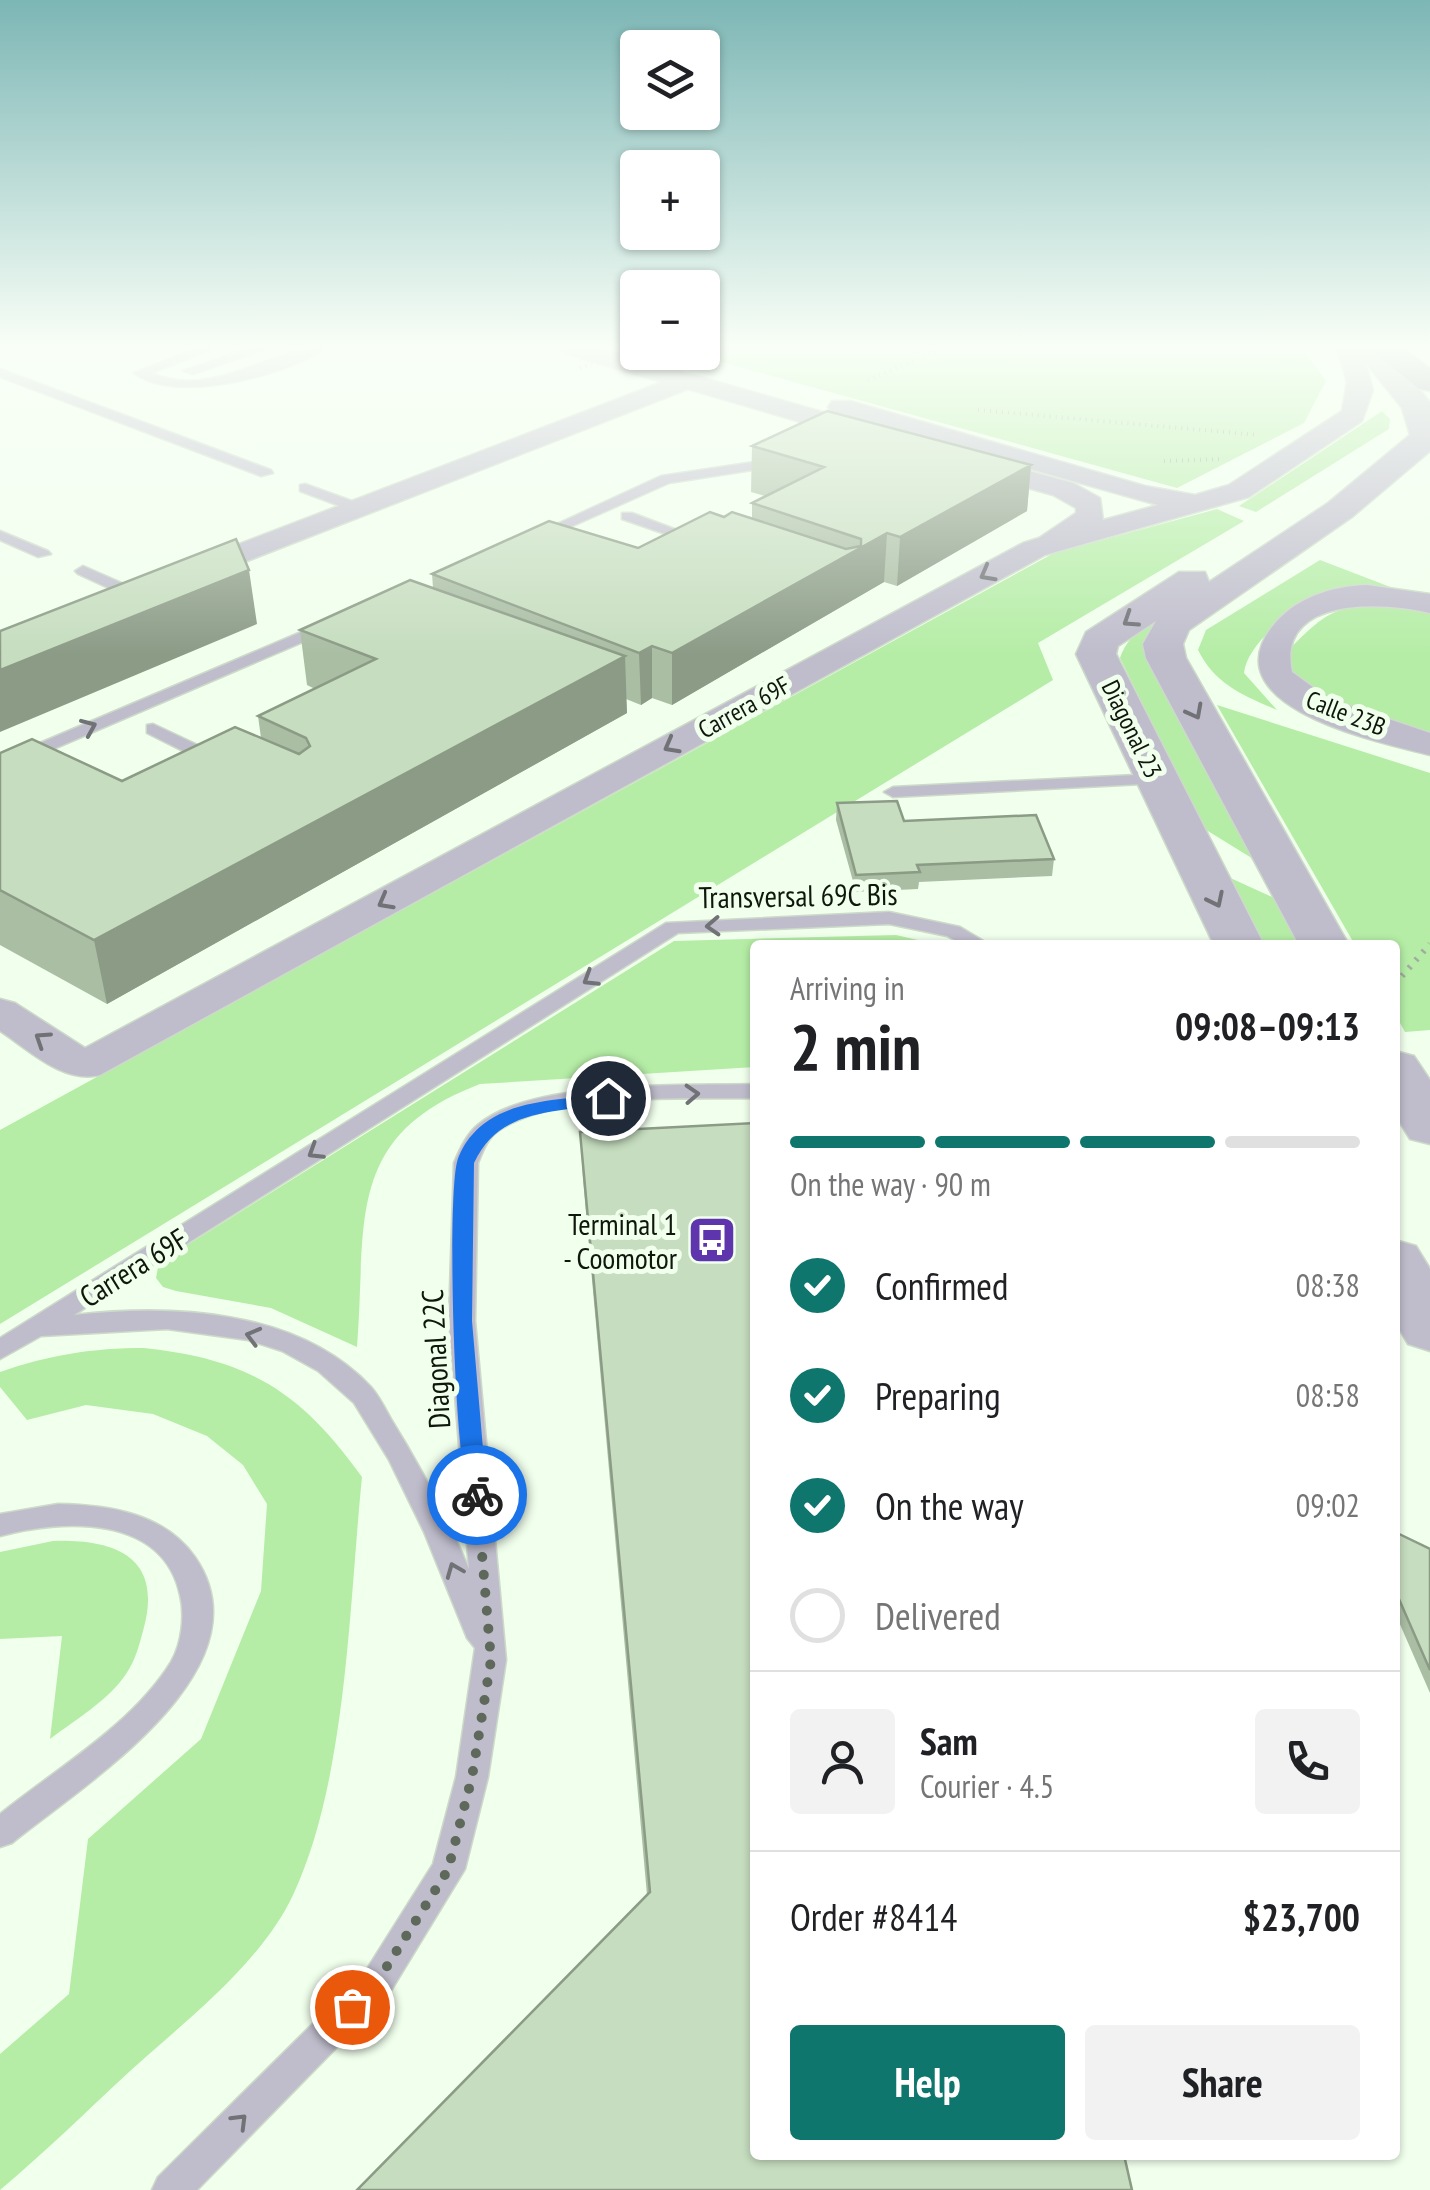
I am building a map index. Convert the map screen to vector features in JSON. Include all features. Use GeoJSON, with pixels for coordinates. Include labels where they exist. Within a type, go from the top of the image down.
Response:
{"type":"FeatureCollection","features":[{"type":"Feature","properties":{"kind":"street"},"geometry":{"type":"LineString","coordinates":[[101,607],[509,450]]}},
{"type":"Feature","properties":{"kind":"street"},"geometry":{"type":"LineString","coordinates":[[911,450],[1063,489],[1090,504],[1092,516],[1034,549]]}},
{"type":"Feature","properties":{"kind":"street"},"geometry":{"type":"LineString","coordinates":[[991,450],[1142,494],[1211,498]]}},
{"type":"Feature","properties":{"kind":"street","name":"Carrera 69F"},"geometry":{"type":"LineString","coordinates":[[0,1012],[84,1066],[1034,549],[1239,490],[1301,450]]}},
{"type":"Feature","properties":{"kind":"street","name":"Diagonal 23"},"geometry":{"type":"LineString","coordinates":[[1321,940],[1166,658],[1163,644],[1172,624],[1340,510],[1376,475],[1412,450]]}},
{"type":"Feature","properties":{"kind":"street","name":"Diagonal 23"},"geometry":{"type":"LineString","coordinates":[[1237,940],[1098,660],[1100,640],[1306,506],[1376,475]]}},
{"type":"Feature","properties":{"kind":"street","name":"Calle 23B"},"geometry":{"type":"LineString","coordinates":[[1430,604],[1372,594],[1326,602],[1282,632],[1272,649],[1272,667],[1286,687],[1309,703],[1430,744]]}},
{"type":"Feature","properties":{"kind":"street"},"geometry":{"type":"LineString","coordinates":[[1181,828],[1299,902]]}},
{"type":"Feature","properties":{"kind":"street"},"geometry":{"type":"LineString","coordinates":[[1400,1076],[1430,1127]]}},
{"type":"Feature","properties":{"kind":"street"},"geometry":{"type":"LineString","coordinates":[[1400,1270],[1430,1329]]}},
{"type":"Feature","properties":{"kind":"lane"},"geometry":{"type":"LineString","coordinates":[[203,450],[266,474]]}},
{"type":"Feature","properties":{"kind":"lane"},"geometry":{"type":"LineString","coordinates":[[510,547],[666,479],[791,459],[686,466]]}},
{"type":"Feature","properties":{"kind":"lane"},"geometry":{"type":"LineString","coordinates":[[305,488],[358,508]]}},
{"type":"Feature","properties":{"kind":"lane"},"geometry":{"type":"LineString","coordinates":[[627,516],[720,548]]}},
{"type":"Feature","properties":{"kind":"lane"},"geometry":{"type":"LineString","coordinates":[[0,535],[43,554]]}},
{"type":"Feature","properties":{"kind":"lane"},"geometry":{"type":"LineString","coordinates":[[82,571],[134,594]]}},
{"type":"Feature","properties":{"kind":"lane"},"geometry":{"type":"LineString","coordinates":[[0,767],[348,617]]}},
{"type":"Feature","properties":{"kind":"lane"},"geometry":{"type":"LineString","coordinates":[[153,729],[237,771]]}},
{"type":"Feature","properties":{"kind":"lane"},"geometry":{"type":"LineString","coordinates":[[894,792],[1156,778]]}},
{"type":"Feature","properties":{"kind":"lane","name":"Transversal 69C Bis"},"geometry":{"type":"LineString","coordinates":[[672,928],[888,918],[953,931],[970,940]]}},
{"type":"Feature","properties":{"kind":"lane","name":"Carrera 69F"},"geometry":{"type":"LineString","coordinates":[[0,1350],[672,928]]}},
{"type":"Feature","properties":{"kind":"lane","name":"Diagonal 22C"},"geometry":{"type":"LineString","coordinates":[[171,2190],[377,1982],[448,1870],[472,1777],[491,1660],[462,1321],[466,1163],[476,1140],[493,1124],[528,1109],[572,1100],[750,1090]]}},
{"type":"Feature","properties":{"kind":"lane"},"geometry":{"type":"LineString","coordinates":[[33,1330],[122,1317],[202,1322],[301,1348],[360,1393],[418,1483],[491,1660]]}},
{"type":"Feature","properties":{"kind":"lane"},"geometry":{"type":"LineString","coordinates":[[0,1525],[56,1513],[105,1516],[147,1529],[178,1554],[196,1587],[198,1627],[183,1669],[150,1709],[0,1833]]}},
{"type":"Feature","properties":{"kind":"path"},"geometry":{"type":"LineString","coordinates":[[1162,462],[1290,450]]}},
{"type":"Feature","properties":{"kind":"path"},"geometry":{"type":"LineString","coordinates":[[1400,978],[1430,944]]}},
{"type":"Feature","properties":{"kind":"green space"},"geometry":{"type":"Polygon","coordinates":[[[1040,450],[1251,450],[1177,488],[1040,450]]]}},
{"type":"Feature","properties":{"kind":"green space"},"geometry":{"type":"Polygon","coordinates":[[[1323,450],[1355,450],[1256,512],[1239,506],[1323,450]]]}},
{"type":"Feature","properties":{"kind":"green space"},"geometry":{"type":"Polygon","coordinates":[[[1217,509],[1244,521],[1038,643],[1053,680],[0,1324],[0,1130],[1054,553],[1217,509]]]}},
{"type":"Feature","properties":{"kind":"green space"},"geometry":{"type":"Polygon","coordinates":[[[1320,560],[1393,588],[1347,588],[1321,595],[1298,608],[1263,638],[1244,673],[1277,710],[1221,680],[1198,650],[1206,630],[1320,560]]]}},
{"type":"Feature","properties":{"kind":"green space"},"geometry":{"type":"Polygon","coordinates":[[[1187,597],[1154,633],[1263,865],[1203,828],[1120,658],[1139,630],[1187,597]]]}},
{"type":"Feature","properties":{"kind":"green space"},"geometry":{"type":"Polygon","coordinates":[[[1402,604],[1430,614],[1430,734],[1304,689],[1292,672],[1287,652],[1315,625],[1338,611],[1402,604]]]}},
{"type":"Feature","properties":{"kind":"green space"},"geometry":{"type":"Polygon","coordinates":[[[1217,705],[1430,773],[1430,1030],[1405,1032],[1400,1023],[1400,940],[1352,940],[1217,705]]]}},
{"type":"Feature","properties":{"kind":"green space"},"geometry":{"type":"Polygon","coordinates":[[[1226,876],[1283,902],[1303,940],[1261,940],[1226,876]]]}},
{"type":"Feature","properties":{"kind":"green space"},"geometry":{"type":"Polygon","coordinates":[[[896,935],[918,940],[750,940],[750,1067],[480,1084],[436,1105],[404,1130],[384,1157],[371,1188],[364,1223],[357,1347],[271,1308],[176,1291],[163,1287],[156,1278],[158,1267],[168,1257],[674,941],[896,935]]]}},
{"type":"Feature","properties":{"kind":"green space"},"geometry":{"type":"Polygon","coordinates":[[[144,1348],[214,1361],[270,1385],[317,1423],[362,1477],[335,1746],[311,1849],[293,1895],[261,1945],[197,2012],[0,2190],[0,2054],[69,1994],[88,1839],[201,1739],[261,1591],[267,1504],[243,1465],[207,1436],[153,1414],[86,1405],[27,1420],[0,1387],[0,1372],[36,1361],[89,1351],[144,1348]]]}},
{"type":"Feature","properties":{"kind":"green space"},"geometry":{"type":"Polygon","coordinates":[[[53,1541],[97,1544],[130,1558],[141,1570],[147,1586],[148,1606],[138,1648],[126,1674],[101,1701],[50,1739],[62,1636],[0,1639],[0,1552],[53,1541]]]}},
{"type":"Feature","properties":{"kind":"building"},"geometry":{"type":"Polygon","coordinates":[[[766,450],[975,450],[1031,465],[900,537],[887,533],[672,653],[652,646],[639,653],[432,574],[549,521],[638,548],[710,512],[724,517],[732,512],[846,549],[861,546],[861,539],[752,503],[824,467],[766,450]]]}},
{"type":"Feature","properties":{"kind":"building"},"geometry":{"type":"Polygon","coordinates":[[[236,539],[249,570],[0,670],[0,631],[236,539]]]}},
{"type":"Feature","properties":{"kind":"building"},"geometry":{"type":"Polygon","coordinates":[[[410,580],[625,656],[94,940],[0,890],[0,753],[32,739],[122,781],[235,727],[299,754],[310,746],[306,738],[258,716],[376,659],[300,630],[410,580]]]}},
{"type":"Feature","properties":{"kind":"building"},"geometry":{"type":"Polygon","coordinates":[[[897,801],[904,821],[1036,815],[1054,859],[917,865],[920,872],[856,875],[837,803],[897,801]]]}},
{"type":"Feature","properties":{"kind":"building"},"geometry":{"type":"Polygon","coordinates":[[[750,1123],[750,2160],[1125,2160],[1132,2190],[357,2190],[650,1892],[580,1132],[750,1123]]]}},
{"type":"Feature","properties":{"kind":"building"},"geometry":{"type":"Polygon","coordinates":[[[1400,1534],[1430,1549],[1430,1670],[1400,1601],[1400,1534]]]}},
{"type":"Feature","properties":{"kind":"way so far"},"geometry":{"type":"LineString","coordinates":[[352,2007],[377,1982],[448,1870],[472,1777],[491,1660],[477,1495]]}},
{"type":"Feature","properties":{"kind":"place","name":"Terminal 1 - Coomotor"},"geometry":{"type":"Point","coordinates":[712,1240]}},
{"type":"Feature","properties":{"kind":"route"},"geometry":{"type":"LineString","coordinates":[[477,1495],[462,1321],[466,1163],[476,1140],[493,1124],[528,1109],[608,1098]]}}]}
